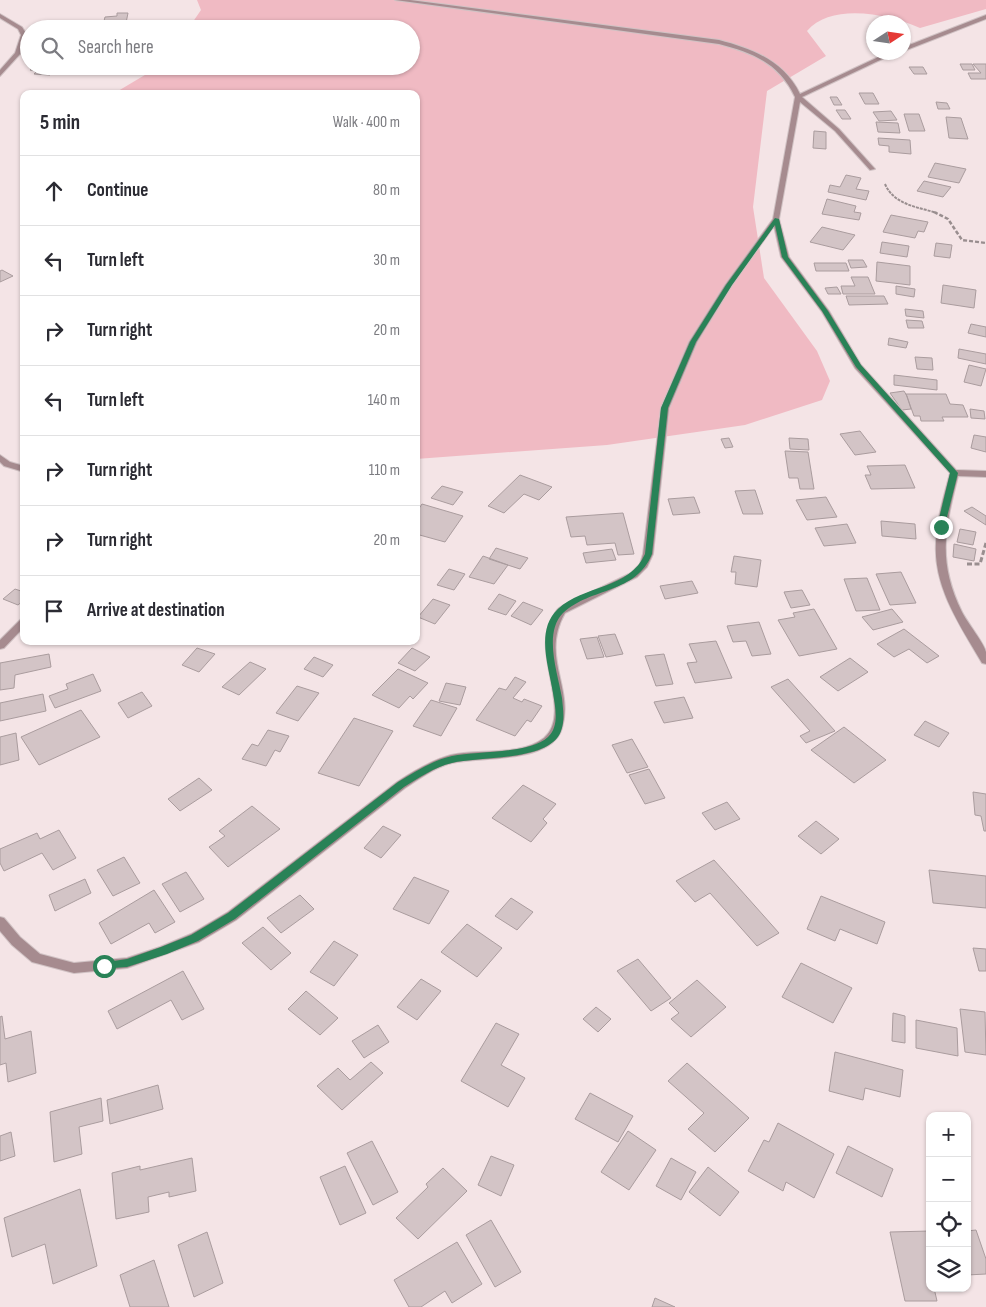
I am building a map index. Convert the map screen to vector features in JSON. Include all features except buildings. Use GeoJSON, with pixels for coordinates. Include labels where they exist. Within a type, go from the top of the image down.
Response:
{"type":"FeatureCollection","features":[{"type":"Feature","properties":{"kind":"street"},"geometry":{"type":"LineString","coordinates":[[398,0],[719,42],[768,59],[793,84],[798,97],[837,130],[872,169]]}},
{"type":"Feature","properties":{"kind":"street"},"geometry":{"type":"LineString","coordinates":[[0,16],[20,28]]}},
{"type":"Feature","properties":{"kind":"street"},"geometry":{"type":"LineString","coordinates":[[911,46],[986,18]]}},
{"type":"Feature","properties":{"kind":"street"},"geometry":{"type":"LineString","coordinates":[[0,74],[18,54],[20,48]]}},
{"type":"Feature","properties":{"kind":"street"},"geometry":{"type":"LineString","coordinates":[[798,97],[878,60]]}},
{"type":"Feature","properties":{"kind":"street"},"geometry":{"type":"LineString","coordinates":[[798,97],[776,219],[785,257],[825,311],[858,366],[954,473],[986,474]]}},
{"type":"Feature","properties":{"kind":"street"},"geometry":{"type":"LineString","coordinates":[[0,922],[16,941],[36,958],[74,968],[127,963],[195,938],[232,916],[401,784],[430,768],[467,757],[533,749],[551,740],[557,732],[560,714],[548,637],[554,621],[560,611],[634,576],[644,565],[648,554],[665,408],[693,342],[729,285],[776,219]]}},
{"type":"Feature","properties":{"kind":"street"},"geometry":{"type":"LineString","coordinates":[[0,458],[7,464],[20,468]]}},
{"type":"Feature","properties":{"kind":"street"},"geometry":{"type":"LineString","coordinates":[[954,473],[941,527],[940,564],[949,593],[959,615],[986,660]]}},
{"type":"Feature","properties":{"kind":"street"},"geometry":{"type":"LineString","coordinates":[[0,646],[20,625]]}},
{"type":"Feature","properties":{"kind":"path"},"geometry":{"type":"LineString","coordinates":[[872,169],[883,177],[886,189],[896,200],[946,218],[962,240],[986,243]]}},
{"type":"Feature","properties":{"kind":"shaded area"},"geometry":{"type":"Polygon","coordinates":[[[197,0],[986,0],[986,9],[920,28],[911,24],[911,15],[861,13],[831,16],[818,22],[807,31],[826,56],[767,91],[753,207],[764,278],[817,351],[830,381],[822,400],[745,425],[607,445],[420,459],[420,90],[120,90],[145,75],[420,75],[420,20],[194,20],[201,10],[197,0]]]}},
{"type":"Feature","properties":{"kind":"route"},"geometry":{"type":"LineString","coordinates":[[104,966],[127,963],[163,951],[195,938],[232,916],[401,784],[430,768],[451,760],[475,755],[533,749],[551,740],[557,732],[560,714],[548,637],[554,621],[560,611],[634,576],[644,565],[648,554],[665,408],[693,342],[729,285],[776,219],[785,257],[825,311],[858,366],[954,473],[941,527]]}}]}
